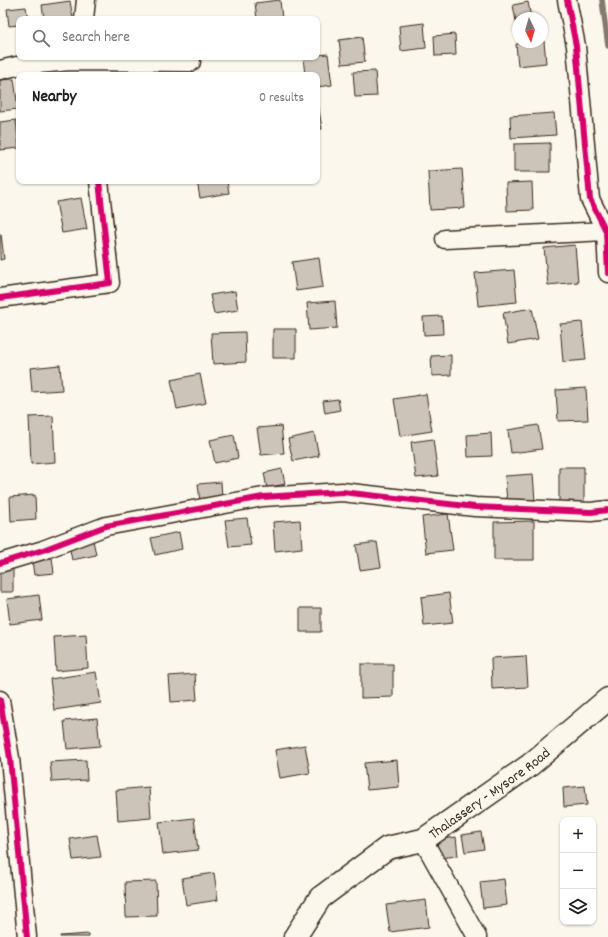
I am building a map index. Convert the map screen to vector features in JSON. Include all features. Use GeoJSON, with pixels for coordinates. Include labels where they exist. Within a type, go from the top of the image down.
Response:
{"type":"FeatureCollection","features":[{"type":"Feature","properties":{"kind":"main road","name":"Thalassery - Mysore Road"},"geometry":{"type":"LineString","coordinates":[[295,937],[320,898],[387,848],[423,840],[530,765],[608,699]]}},
{"type":"Feature","properties":{"kind":"street"},"geometry":{"type":"LineString","coordinates":[[84,16],[86,0]]}},
{"type":"Feature","properties":{"kind":"street"},"geometry":{"type":"LineString","coordinates":[[567,0],[576,46],[590,199],[606,231],[608,273]]}},
{"type":"Feature","properties":{"kind":"street"},"geometry":{"type":"LineString","coordinates":[[0,70],[25,65],[70,61],[86,65],[191,62]]}},
{"type":"Feature","properties":{"kind":"street"},"geometry":{"type":"LineString","coordinates":[[0,298],[110,282],[99,184]]}},
{"type":"Feature","properties":{"kind":"street"},"geometry":{"type":"LineString","coordinates":[[445,239],[606,231]]}},
{"type":"Feature","properties":{"kind":"street"},"geometry":{"type":"LineString","coordinates":[[0,563],[43,550],[106,526],[263,497],[342,492],[475,507],[591,512],[608,510]]}},
{"type":"Feature","properties":{"kind":"street"},"geometry":{"type":"LineString","coordinates":[[0,700],[10,758],[8,825],[26,937]]}},
{"type":"Feature","properties":{"kind":"street"},"geometry":{"type":"LineString","coordinates":[[423,840],[477,937]]}},
{"type":"Feature","properties":{"kind":"building"},"geometry":{"type":"Polygon","coordinates":[[[280,0],[282,16],[257,16],[255,3],[280,0]]]}},
{"type":"Feature","properties":{"kind":"building"},"geometry":{"type":"Polygon","coordinates":[[[70,1],[72,16],[44,16],[42,5],[70,1]]]}},
{"type":"Feature","properties":{"kind":"building"},"geometry":{"type":"Polygon","coordinates":[[[528,2],[530,12],[514,12],[513,5],[528,2]]]}},
{"type":"Feature","properties":{"kind":"building"},"geometry":{"type":"Polygon","coordinates":[[[26,7],[28,16],[16,16],[16,25],[9,26],[7,9],[26,7]]]}},
{"type":"Feature","properties":{"kind":"building"},"geometry":{"type":"Polygon","coordinates":[[[424,23],[426,48],[401,51],[399,26],[424,23]]]}},
{"type":"Feature","properties":{"kind":"building"},"geometry":{"type":"Polygon","coordinates":[[[455,34],[456,55],[435,56],[434,36],[455,34]]]}},
{"type":"Feature","properties":{"kind":"building"},"geometry":{"type":"Polygon","coordinates":[[[362,37],[365,62],[342,64],[339,40],[362,37]]]}},
{"type":"Feature","properties":{"kind":"building"},"geometry":{"type":"Polygon","coordinates":[[[516,48],[545,48],[546,63],[518,66],[516,48]]]}},
{"type":"Feature","properties":{"kind":"building"},"geometry":{"type":"Polygon","coordinates":[[[328,54],[332,85],[320,87],[320,72],[305,72],[303,60],[320,60],[320,55],[328,54]]]}},
{"type":"Feature","properties":{"kind":"building"},"geometry":{"type":"Polygon","coordinates":[[[375,71],[377,96],[355,97],[353,72],[375,71]]]}},
{"type":"Feature","properties":{"kind":"building"},"geometry":{"type":"Polygon","coordinates":[[[14,79],[16,109],[0,111],[0,80],[14,79]]]}},
{"type":"Feature","properties":{"kind":"building"},"geometry":{"type":"Polygon","coordinates":[[[554,113],[556,135],[511,138],[510,116],[554,113]]]}},
{"type":"Feature","properties":{"kind":"building"},"geometry":{"type":"Polygon","coordinates":[[[320,116],[322,129],[320,129],[320,116]]]}},
{"type":"Feature","properties":{"kind":"building"},"geometry":{"type":"Polygon","coordinates":[[[16,120],[16,148],[0,150],[0,122],[16,120]]]}},
{"type":"Feature","properties":{"kind":"building"},"geometry":{"type":"Polygon","coordinates":[[[550,143],[550,172],[514,172],[514,144],[550,143]]]}},
{"type":"Feature","properties":{"kind":"building"},"geometry":{"type":"Polygon","coordinates":[[[462,169],[465,208],[430,210],[428,171],[462,169]]]}},
{"type":"Feature","properties":{"kind":"building"},"geometry":{"type":"Polygon","coordinates":[[[532,182],[533,210],[507,211],[506,183],[532,182]]]}},
{"type":"Feature","properties":{"kind":"building"},"geometry":{"type":"Polygon","coordinates":[[[198,184],[228,184],[229,193],[200,198],[198,184]]]}},
{"type":"Feature","properties":{"kind":"building"},"geometry":{"type":"Polygon","coordinates":[[[81,198],[87,229],[62,233],[56,202],[81,198]]]}},
{"type":"Feature","properties":{"kind":"building"},"geometry":{"type":"Polygon","coordinates":[[[0,234],[4,259],[0,260],[0,234]]]}},
{"type":"Feature","properties":{"kind":"building"},"geometry":{"type":"Polygon","coordinates":[[[575,245],[578,282],[548,285],[544,248],[575,245]]]}},
{"type":"Feature","properties":{"kind":"building"},"geometry":{"type":"Polygon","coordinates":[[[319,258],[323,287],[296,291],[292,262],[319,258]]]}},
{"type":"Feature","properties":{"kind":"building"},"geometry":{"type":"Polygon","coordinates":[[[514,270],[517,302],[478,306],[475,273],[514,270]]]}},
{"type":"Feature","properties":{"kind":"building"},"geometry":{"type":"Polygon","coordinates":[[[235,291],[238,310],[214,314],[210,295],[235,291]]]}},
{"type":"Feature","properties":{"kind":"building"},"geometry":{"type":"Polygon","coordinates":[[[335,301],[337,328],[309,330],[307,303],[335,301]]]}},
{"type":"Feature","properties":{"kind":"building"},"geometry":{"type":"Polygon","coordinates":[[[532,308],[538,339],[508,344],[503,313],[532,308]]]}},
{"type":"Feature","properties":{"kind":"building"},"geometry":{"type":"Polygon","coordinates":[[[442,316],[443,334],[424,335],[423,317],[442,316]]]}},
{"type":"Feature","properties":{"kind":"building"},"geometry":{"type":"Polygon","coordinates":[[[582,322],[586,360],[563,362],[560,324],[582,322]]]}},
{"type":"Feature","properties":{"kind":"building"},"geometry":{"type":"Polygon","coordinates":[[[273,329],[296,329],[296,358],[273,358],[273,329]]]}},
{"type":"Feature","properties":{"kind":"building"},"geometry":{"type":"Polygon","coordinates":[[[245,332],[246,362],[213,364],[211,333],[245,332]]]}},
{"type":"Feature","properties":{"kind":"building"},"geometry":{"type":"Polygon","coordinates":[[[451,355],[451,375],[432,376],[431,356],[451,355]]]}},
{"type":"Feature","properties":{"kind":"building"},"geometry":{"type":"Polygon","coordinates":[[[60,365],[62,390],[32,392],[30,368],[60,365]]]}},
{"type":"Feature","properties":{"kind":"building"},"geometry":{"type":"Polygon","coordinates":[[[200,374],[206,403],[177,409],[171,380],[200,374]]]}},
{"type":"Feature","properties":{"kind":"building"},"geometry":{"type":"Polygon","coordinates":[[[586,388],[588,420],[558,421],[556,390],[586,388]]]}},
{"type":"Feature","properties":{"kind":"building"},"geometry":{"type":"Polygon","coordinates":[[[426,394],[432,431],[400,436],[394,399],[426,394]]]}},
{"type":"Feature","properties":{"kind":"building"},"geometry":{"type":"Polygon","coordinates":[[[338,399],[340,410],[325,413],[323,401],[338,399]]]}},
{"type":"Feature","properties":{"kind":"building"},"geometry":{"type":"Polygon","coordinates":[[[53,416],[55,462],[31,464],[29,417],[53,416]]]}},
{"type":"Feature","properties":{"kind":"building"},"geometry":{"type":"Polygon","coordinates":[[[538,425],[542,449],[511,453],[508,430],[538,425]]]}},
{"type":"Feature","properties":{"kind":"building"},"geometry":{"type":"Polygon","coordinates":[[[281,426],[284,453],[261,455],[257,428],[281,426]]]}},
{"type":"Feature","properties":{"kind":"building"},"geometry":{"type":"Polygon","coordinates":[[[314,433],[319,456],[293,461],[288,439],[314,433]]]}},
{"type":"Feature","properties":{"kind":"building"},"geometry":{"type":"Polygon","coordinates":[[[491,433],[492,456],[468,457],[467,435],[491,433]]]}},
{"type":"Feature","properties":{"kind":"building"},"geometry":{"type":"Polygon","coordinates":[[[234,435],[238,458],[215,463],[210,440],[234,435]]]}},
{"type":"Feature","properties":{"kind":"building"},"geometry":{"type":"Polygon","coordinates":[[[433,439],[438,476],[416,478],[411,442],[433,439]]]}},
{"type":"Feature","properties":{"kind":"building"},"geometry":{"type":"Polygon","coordinates":[[[559,467],[584,467],[584,502],[559,502],[559,467]]]}},
{"type":"Feature","properties":{"kind":"building"},"geometry":{"type":"Polygon","coordinates":[[[282,469],[285,484],[267,488],[264,473],[282,469]]]}},
{"type":"Feature","properties":{"kind":"building"},"geometry":{"type":"Polygon","coordinates":[[[533,474],[535,501],[507,503],[505,476],[533,474]]]}},
{"type":"Feature","properties":{"kind":"building"},"geometry":{"type":"Polygon","coordinates":[[[221,482],[222,499],[200,501],[198,484],[221,482]]]}},
{"type":"Feature","properties":{"kind":"building"},"geometry":{"type":"Polygon","coordinates":[[[35,495],[36,519],[11,521],[10,497],[35,495]]]}},
{"type":"Feature","properties":{"kind":"building"},"geometry":{"type":"Polygon","coordinates":[[[448,514],[453,550],[426,553],[422,517],[448,514]]]}},
{"type":"Feature","properties":{"kind":"building"},"geometry":{"type":"Polygon","coordinates":[[[247,518],[251,545],[229,547],[225,520],[247,518]]]}},
{"type":"Feature","properties":{"kind":"building"},"geometry":{"type":"Polygon","coordinates":[[[300,520],[302,548],[275,551],[273,522],[300,520]]]}},
{"type":"Feature","properties":{"kind":"building"},"geometry":{"type":"Polygon","coordinates":[[[534,521],[534,560],[494,560],[494,522],[534,521]]]}},
{"type":"Feature","properties":{"kind":"building"},"geometry":{"type":"Polygon","coordinates":[[[179,532],[182,549],[155,555],[151,538],[179,532]]]}},
{"type":"Feature","properties":{"kind":"building"},"geometry":{"type":"Polygon","coordinates":[[[93,540],[96,555],[72,560],[69,545],[93,540]]]}},
{"type":"Feature","properties":{"kind":"building"},"geometry":{"type":"Polygon","coordinates":[[[377,542],[381,567],[360,570],[356,545],[377,542]]]}},
{"type":"Feature","properties":{"kind":"building"},"geometry":{"type":"Polygon","coordinates":[[[52,558],[54,573],[34,575],[32,560],[52,558]]]}},
{"type":"Feature","properties":{"kind":"building"},"geometry":{"type":"Polygon","coordinates":[[[0,568],[13,568],[13,592],[0,592],[0,568]]]}},
{"type":"Feature","properties":{"kind":"building"},"geometry":{"type":"Polygon","coordinates":[[[449,593],[453,623],[424,626],[421,597],[449,593]]]}},
{"type":"Feature","properties":{"kind":"building"},"geometry":{"type":"Polygon","coordinates":[[[39,595],[42,620],[10,624],[7,599],[39,595]]]}},
{"type":"Feature","properties":{"kind":"building"},"geometry":{"type":"Polygon","coordinates":[[[300,608],[321,608],[321,632],[300,632],[300,608]]]}},
{"type":"Feature","properties":{"kind":"building"},"geometry":{"type":"Polygon","coordinates":[[[86,635],[88,668],[56,671],[54,637],[86,635]]]}},
{"type":"Feature","properties":{"kind":"building"},"geometry":{"type":"Polygon","coordinates":[[[526,656],[528,687],[492,689],[491,658],[526,656]]]}},
{"type":"Feature","properties":{"kind":"building"},"geometry":{"type":"Polygon","coordinates":[[[361,664],[393,664],[393,697],[361,698],[361,664]]]}},
{"type":"Feature","properties":{"kind":"building"},"geometry":{"type":"Polygon","coordinates":[[[96,672],[101,703],[54,710],[50,679],[96,672]]]}},
{"type":"Feature","properties":{"kind":"building"},"geometry":{"type":"Polygon","coordinates":[[[195,674],[197,700],[171,702],[169,676],[195,674]]]}},
{"type":"Feature","properties":{"kind":"building"},"geometry":{"type":"Polygon","coordinates":[[[97,718],[100,746],[67,749],[64,721],[97,718]]]}},
{"type":"Feature","properties":{"kind":"building"},"geometry":{"type":"Polygon","coordinates":[[[305,745],[310,773],[280,778],[275,750],[305,745]]]}},
{"type":"Feature","properties":{"kind":"building"},"geometry":{"type":"Polygon","coordinates":[[[86,760],[87,780],[52,782],[50,762],[86,760]]]}},
{"type":"Feature","properties":{"kind":"building"},"geometry":{"type":"Polygon","coordinates":[[[397,760],[399,787],[367,790],[364,763],[397,760]]]}},
{"type":"Feature","properties":{"kind":"building"},"geometry":{"type":"Polygon","coordinates":[[[585,786],[587,805],[564,807],[563,788],[585,786]]]}},
{"type":"Feature","properties":{"kind":"building"},"geometry":{"type":"Polygon","coordinates":[[[149,787],[151,818],[118,821],[116,790],[149,787]]]}},
{"type":"Feature","properties":{"kind":"building"},"geometry":{"type":"Polygon","coordinates":[[[194,818],[198,850],[163,854],[159,822],[194,818]]]}},
{"type":"Feature","properties":{"kind":"building"},"geometry":{"type":"Polygon","coordinates":[[[481,832],[484,849],[465,852],[462,835],[481,832]]]}},
{"type":"Feature","properties":{"kind":"building"},"geometry":{"type":"Polygon","coordinates":[[[97,835],[101,857],[73,860],[70,839],[97,835]]]}},
{"type":"Feature","properties":{"kind":"building"},"geometry":{"type":"Polygon","coordinates":[[[456,837],[458,856],[438,858],[436,840],[456,837]]]}},
{"type":"Feature","properties":{"kind":"building"},"geometry":{"type":"Polygon","coordinates":[[[214,873],[218,900],[186,905],[182,878],[214,873]]]}},
{"type":"Feature","properties":{"kind":"building"},"geometry":{"type":"Polygon","coordinates":[[[504,879],[507,905],[483,908],[480,882],[504,879]]]}},
{"type":"Feature","properties":{"kind":"building"},"geometry":{"type":"Polygon","coordinates":[[[156,881],[157,916],[126,917],[125,882],[156,881]]]}},
{"type":"Feature","properties":{"kind":"building"},"geometry":{"type":"Polygon","coordinates":[[[426,900],[429,927],[390,932],[386,905],[426,900]]]}},
{"type":"Feature","properties":{"kind":"building"},"geometry":{"type":"Polygon","coordinates":[[[89,934],[89,937],[60,937],[60,936],[89,934]]]}},
{"type":"Feature","properties":{"kind":"waterway"},"geometry":{"type":"LineString","coordinates":[[602,0],[608,46]]}},
{"type":"Feature","properties":{"kind":"cycle path"},"geometry":{"type":"LineString","coordinates":[[567,0],[576,46],[590,199],[606,231],[608,273]]}},
{"type":"Feature","properties":{"kind":"cycle path"},"geometry":{"type":"LineString","coordinates":[[0,298],[110,283],[99,184]]}},
{"type":"Feature","properties":{"kind":"cycle path"},"geometry":{"type":"LineString","coordinates":[[0,563],[43,550],[106,526],[263,497],[342,492],[475,507],[591,512],[608,510]]}},
{"type":"Feature","properties":{"kind":"cycle path"},"geometry":{"type":"LineString","coordinates":[[0,700],[10,758],[27,937]]}}]}
